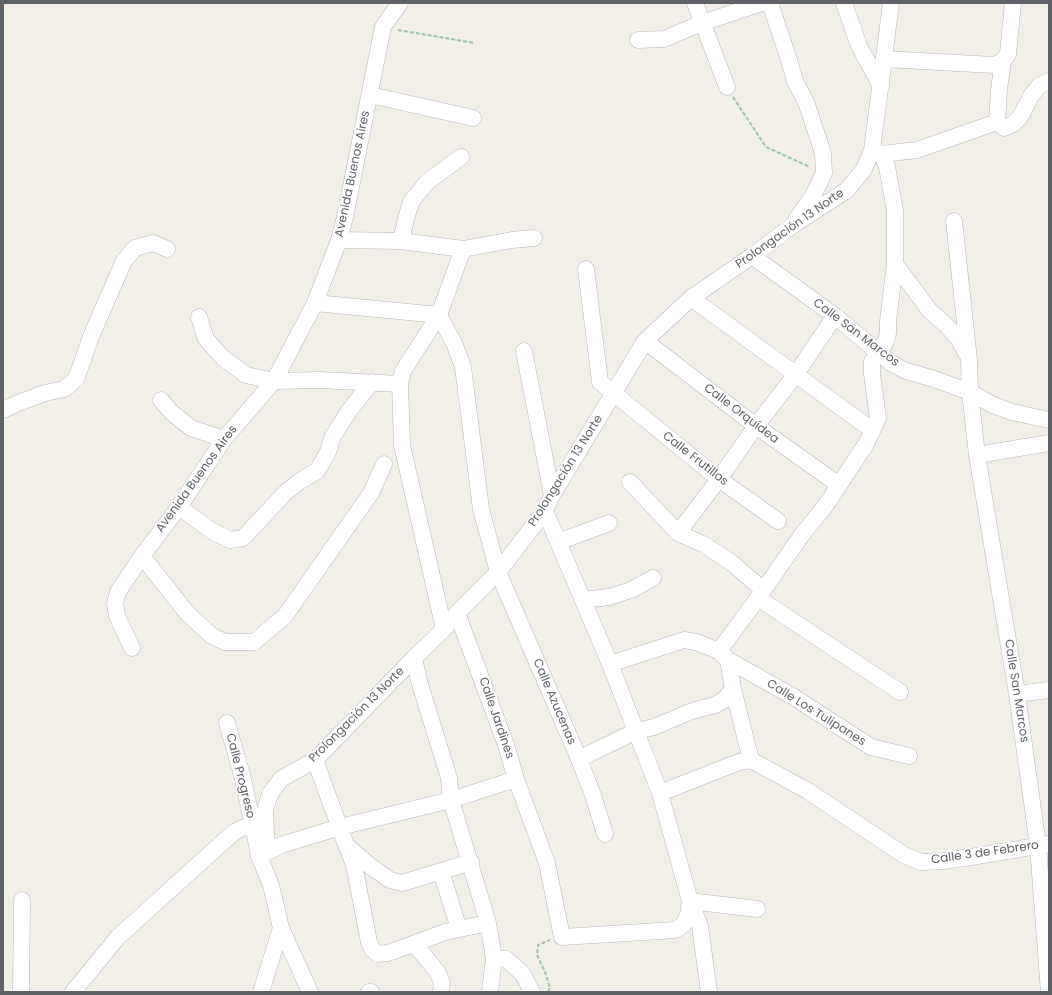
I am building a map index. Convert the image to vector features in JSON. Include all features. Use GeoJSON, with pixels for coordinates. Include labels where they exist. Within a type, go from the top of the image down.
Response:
{"type":"FeatureCollection","features":[{"type":"Feature","properties":{"kind":"street","name":"Avenida Buenos Aires"},"geometry":{"type":"LineString","coordinates":[[132,648],[118,616],[115,603],[118,592],[142,556],[179,507],[224,439],[274,381],[314,303],[339,240],[345,217],[383,27],[400,3]]}},
{"type":"Feature","properties":{"kind":"street"},"geometry":{"type":"LineString","coordinates":[[695,3],[727,87]]}},
{"type":"Feature","properties":{"kind":"street"},"geometry":{"type":"LineString","coordinates":[[638,40],[664,39],[702,23],[762,3]]}},
{"type":"Feature","properties":{"kind":"street"},"geometry":{"type":"LineString","coordinates":[[770,3],[795,81],[806,102],[823,153],[824,173],[814,194],[792,226]]}},
{"type":"Feature","properties":{"kind":"street"},"geometry":{"type":"LineString","coordinates":[[844,3],[859,46],[881,86]]}},
{"type":"Feature","properties":{"kind":"street"},"geometry":{"type":"LineString","coordinates":[[660,793],[739,762],[751,760],[723,656],[761,594],[801,536],[826,505],[866,444],[878,418],[872,374],[872,362],[886,341],[888,333],[888,320],[895,264],[895,211],[887,167],[877,152],[881,86],[891,3]]}},
{"type":"Feature","properties":{"kind":"street"},"geometry":{"type":"LineString","coordinates":[[1000,125],[999,90],[1003,61],[1008,54],[1013,3]]}},
{"type":"Feature","properties":{"kind":"street"},"geometry":{"type":"LineString","coordinates":[[885,59],[994,65],[1003,61]]}},
{"type":"Feature","properties":{"kind":"street"},"geometry":{"type":"LineString","coordinates":[[877,152],[917,150],[1000,125],[1013,124],[1021,116],[1030,96],[1039,86],[1049,81]]}},
{"type":"Feature","properties":{"kind":"street"},"geometry":{"type":"LineString","coordinates":[[370,95],[473,118]]}},
{"type":"Feature","properties":{"kind":"street","name":"Prolongación 13 Norte"},"geometry":{"type":"LineString","coordinates":[[264,859],[265,810],[270,794],[281,779],[315,760],[498,572],[545,511],[552,495],[614,394],[644,341],[691,298],[752,256],[792,226],[847,190],[877,152]]}},
{"type":"Feature","properties":{"kind":"street"},"geometry":{"type":"LineString","coordinates":[[401,241],[411,202],[427,182],[461,157]]}},
{"type":"Feature","properties":{"kind":"street","name":"Calle San Marcos"},"geometry":{"type":"LineString","coordinates":[[954,221],[970,360],[970,392],[978,455],[1043,845],[1049,992]]}},
{"type":"Feature","properties":{"kind":"street"},"geometry":{"type":"LineString","coordinates":[[339,240],[401,241],[463,250],[512,240],[534,238]]}},
{"type":"Feature","properties":{"kind":"street"},"geometry":{"type":"LineString","coordinates":[[3,410],[45,393],[64,389],[76,378],[92,334],[124,261],[135,248],[153,243],[168,249]]}},
{"type":"Feature","properties":{"kind":"street"},"geometry":{"type":"LineString","coordinates":[[444,629],[402,445],[400,384],[403,371],[439,315],[463,250]]}},
{"type":"Feature","properties":{"kind":"street","name":"Calle San Marcos"},"geometry":{"type":"LineString","coordinates":[[752,256],[835,316],[891,363],[906,371],[970,392]]}},
{"type":"Feature","properties":{"kind":"street"},"geometry":{"type":"LineString","coordinates":[[895,264],[930,311],[958,338],[970,360]]}},
{"type":"Feature","properties":{"kind":"street","name":"Calle Frutillos"},"geometry":{"type":"LineString","coordinates":[[586,269],[600,382],[719,479],[778,521]]}},
{"type":"Feature","properties":{"kind":"street"},"geometry":{"type":"LineString","coordinates":[[691,298],[872,430]]}},
{"type":"Feature","properties":{"kind":"street"},"geometry":{"type":"LineString","coordinates":[[314,303],[439,315]]}},
{"type":"Feature","properties":{"kind":"street","name":"Calle Azucenas"},"geometry":{"type":"LineString","coordinates":[[439,315],[454,343],[464,367],[481,509],[498,572],[579,759],[593,794],[605,834]]}},
{"type":"Feature","properties":{"kind":"street"},"geometry":{"type":"LineString","coordinates":[[678,533],[796,374],[835,316]]}},
{"type":"Feature","properties":{"kind":"street"},"geometry":{"type":"LineString","coordinates":[[199,317],[206,339],[222,358],[246,375],[274,381],[319,380],[400,384]]}},
{"type":"Feature","properties":{"kind":"street","name":"Calle Orquídea"},"geometry":{"type":"LineString","coordinates":[[644,341],[756,426],[839,485]]}},
{"type":"Feature","properties":{"kind":"street"},"geometry":{"type":"LineString","coordinates":[[524,351],[552,495]]}},
{"type":"Feature","properties":{"kind":"street"},"geometry":{"type":"LineString","coordinates":[[179,507],[212,531],[230,540],[243,538],[286,492],[300,481],[317,472],[328,452],[333,436],[348,411],[372,382]]}},
{"type":"Feature","properties":{"kind":"street"},"geometry":{"type":"LineString","coordinates":[[970,392],[992,406],[1049,420]]}},
{"type":"Feature","properties":{"kind":"street"},"geometry":{"type":"LineString","coordinates":[[161,400],[171,412],[191,428],[224,439]]}},
{"type":"Feature","properties":{"kind":"street"},"geometry":{"type":"LineString","coordinates":[[978,455],[1049,443]]}},
{"type":"Feature","properties":{"kind":"street"},"geometry":{"type":"LineString","coordinates":[[142,556],[187,613],[212,636],[225,642],[254,642],[285,616],[370,493],[384,464]]}},
{"type":"Feature","properties":{"kind":"street"},"geometry":{"type":"LineString","coordinates":[[630,482],[678,533],[705,545],[732,563],[761,594],[900,692]]}},
{"type":"Feature","properties":{"kind":"street"},"geometry":{"type":"LineString","coordinates":[[545,511],[584,600],[660,793],[690,901],[700,926],[708,992]]}},
{"type":"Feature","properties":{"kind":"street"},"geometry":{"type":"LineString","coordinates":[[558,542],[608,523]]}},
{"type":"Feature","properties":{"kind":"street"},"geometry":{"type":"LineString","coordinates":[[584,600],[609,597],[631,590],[653,578]]}},
{"type":"Feature","properties":{"kind":"street","name":"Calle Jardines"},"geometry":{"type":"LineString","coordinates":[[458,613],[547,863],[562,937]]}},
{"type":"Feature","properties":{"kind":"street","name":"Calle Los Tulipanes"},"geometry":{"type":"LineString","coordinates":[[610,664],[684,640],[696,642],[792,696],[871,747],[909,756]]}},
{"type":"Feature","properties":{"kind":"street"},"geometry":{"type":"LineString","coordinates":[[414,658],[419,681],[449,778],[451,800],[471,862],[488,923],[494,958],[490,992]]}},
{"type":"Feature","properties":{"kind":"street"},"geometry":{"type":"LineString","coordinates":[[579,759],[636,731],[654,727],[692,711],[715,705],[724,700],[733,689]]}},
{"type":"Feature","properties":{"kind":"street"},"geometry":{"type":"LineString","coordinates":[[1017,694],[1049,690]]}},
{"type":"Feature","properties":{"kind":"street","name":"Calle Progreso"},"geometry":{"type":"LineString","coordinates":[[227,723],[242,775],[254,830],[264,859]]}},
{"type":"Feature","properties":{"kind":"street"},"geometry":{"type":"LineString","coordinates":[[315,760],[354,865],[369,942],[372,950],[378,954],[388,953],[445,932],[488,923]]}},
{"type":"Feature","properties":{"kind":"street","name":"Calle 3 de Febrero"},"geometry":{"type":"LineString","coordinates":[[751,760],[808,791],[904,855],[921,862],[943,861],[1043,845]]}},
{"type":"Feature","properties":{"kind":"street"},"geometry":{"type":"LineString","coordinates":[[310,992],[281,928],[264,859],[281,845],[340,827],[451,800],[516,779]]}},
{"type":"Feature","properties":{"kind":"street"},"geometry":{"type":"LineString","coordinates":[[73,992],[118,937],[233,833],[242,828],[248,827],[254,830]]}},
{"type":"Feature","properties":{"kind":"street"},"geometry":{"type":"LineString","coordinates":[[346,845],[370,866],[390,880],[402,883],[471,862]]}},
{"type":"Feature","properties":{"kind":"street"},"geometry":{"type":"LineString","coordinates":[[441,871],[459,929]]}},
{"type":"Feature","properties":{"kind":"street"},"geometry":{"type":"LineString","coordinates":[[21,992],[22,900]]}},
{"type":"Feature","properties":{"kind":"street"},"geometry":{"type":"LineString","coordinates":[[690,901],[757,909]]}},
{"type":"Feature","properties":{"kind":"street"},"geometry":{"type":"LineString","coordinates":[[562,937],[676,930],[684,924],[688,914],[690,901]]}},
{"type":"Feature","properties":{"kind":"street"},"geometry":{"type":"LineString","coordinates":[[261,992],[281,928]]}},
{"type":"Feature","properties":{"kind":"street"},"geometry":{"type":"LineString","coordinates":[[413,944],[438,973],[442,983],[442,992]]}},
{"type":"Feature","properties":{"kind":"street"},"geometry":{"type":"LineString","coordinates":[[494,958],[506,959],[523,974],[532,992]]}},
{"type":"Feature","properties":{"kind":"path"},"geometry":{"type":"LineString","coordinates":[[383,27],[475,43]]}},
{"type":"Feature","properties":{"kind":"path"},"geometry":{"type":"LineString","coordinates":[[727,87],[766,147],[824,173]]}},
{"type":"Feature","properties":{"kind":"path"},"geometry":{"type":"LineString","coordinates":[[548,992],[550,988],[545,972],[537,955],[538,945],[550,939],[562,937]]}}]}
